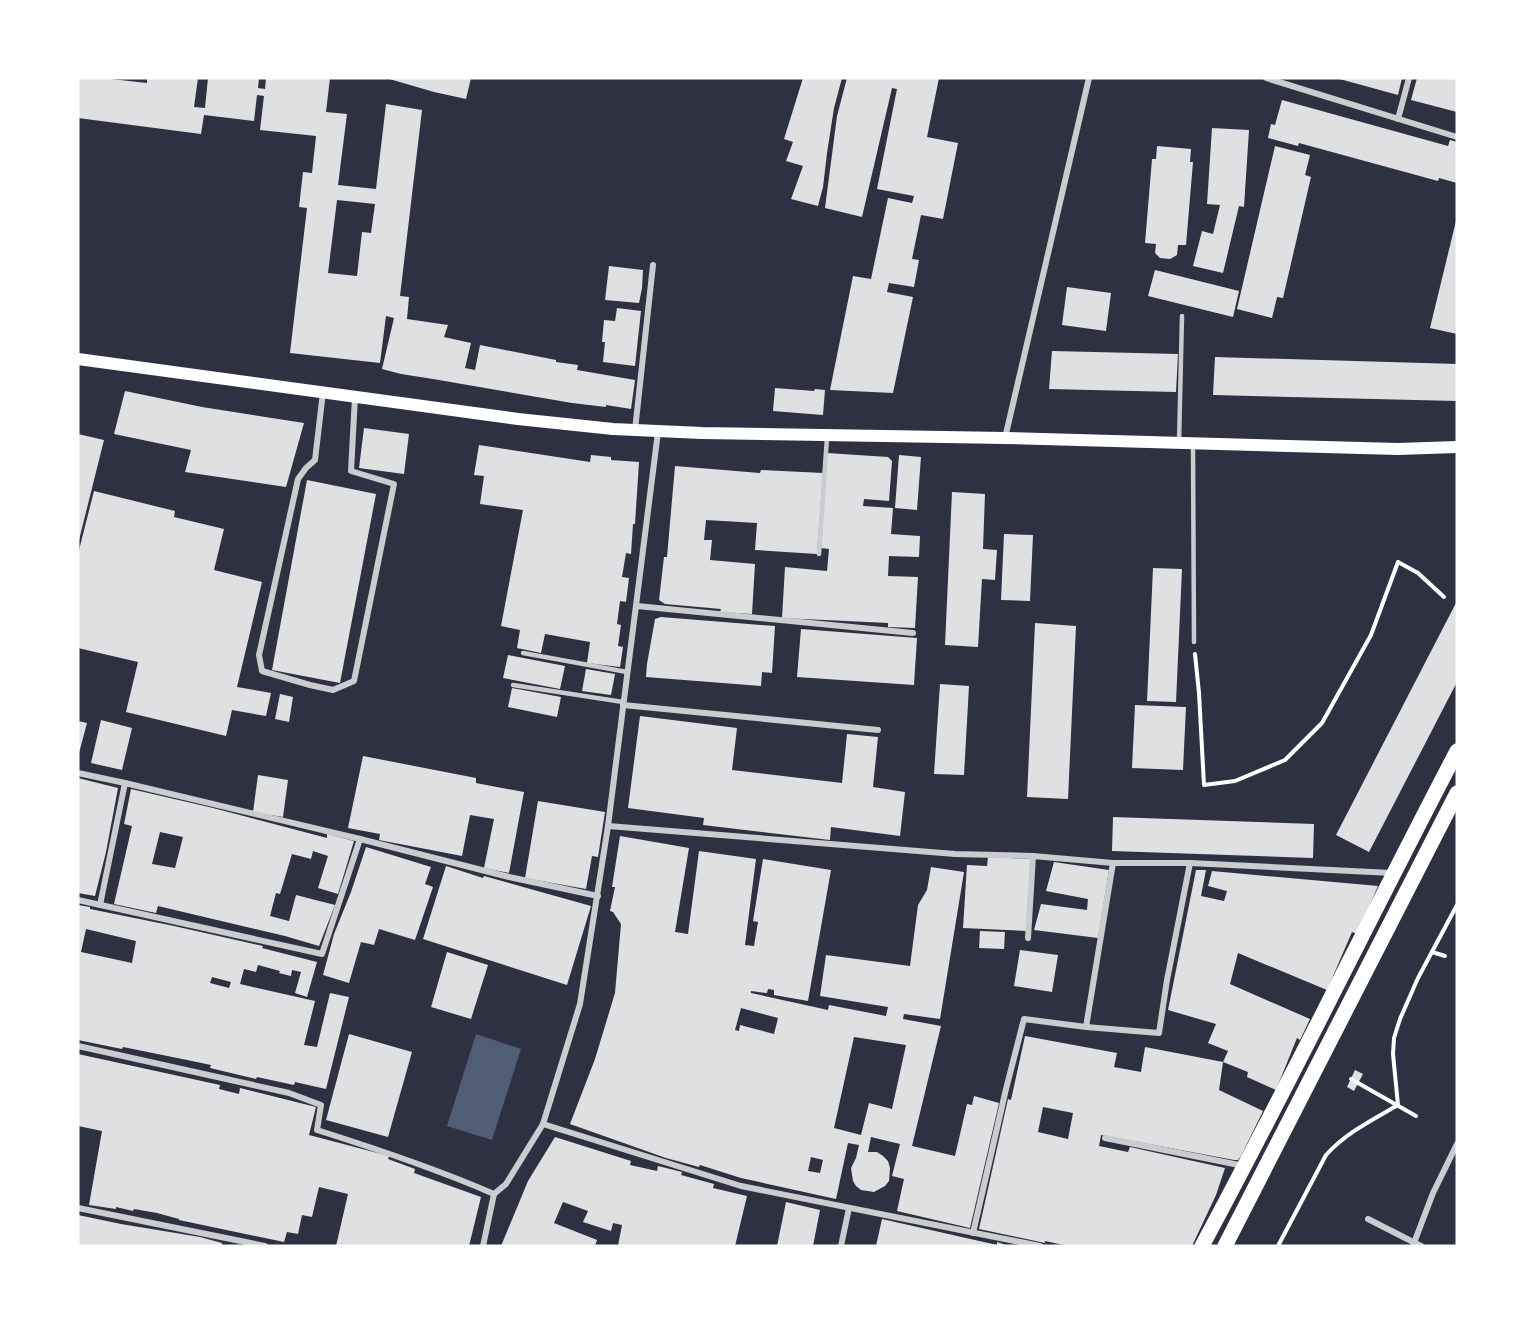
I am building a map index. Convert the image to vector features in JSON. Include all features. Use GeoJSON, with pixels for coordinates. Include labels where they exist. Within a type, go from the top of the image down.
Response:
{"type":"FeatureCollection","features":[{"type":"Feature","properties":{"kind":"main road"},"geometry":{"type":"LineString","coordinates":[[78,359],[573,425],[635,430],[1398,448],[1457,447]]}},
{"type":"Feature","properties":{"kind":"main road"},"geometry":{"type":"LineString","coordinates":[[1398,448],[1457,456]]}},
{"type":"Feature","properties":{"kind":"main road"},"geometry":{"type":"LineString","coordinates":[[1202,1246],[1245,1167],[1457,751]]}},
{"type":"Feature","properties":{"kind":"main road"},"geometry":{"type":"LineString","coordinates":[[1225,1246],[1457,793]]}},
{"type":"Feature","properties":{"kind":"street"},"geometry":{"type":"LineString","coordinates":[[1005,438],[1089,78]]}},
{"type":"Feature","properties":{"kind":"street"},"geometry":{"type":"LineString","coordinates":[[1266,78],[1457,137]]}},
{"type":"Feature","properties":{"kind":"street"},"geometry":{"type":"LineString","coordinates":[[1398,119],[1409,78]]}},
{"type":"Feature","properties":{"kind":"street"},"geometry":{"type":"LineString","coordinates":[[635,430],[652,265]]}},
{"type":"Feature","properties":{"kind":"street"},"geometry":{"type":"LineString","coordinates":[[323,392],[315,460],[298,478],[259,655],[262,671],[333,690],[354,681],[393,484],[351,471],[355,396]]}},
{"type":"Feature","properties":{"kind":"street"},"geometry":{"type":"LineString","coordinates":[[483,1246],[494,1194],[507,1184],[543,1124],[580,1004],[608,826],[658,431]]}},
{"type":"Feature","properties":{"kind":"street"},"geometry":{"type":"LineString","coordinates":[[637,606],[913,633]]}},
{"type":"Feature","properties":{"kind":"street"},"geometry":{"type":"LineString","coordinates":[[623,703],[878,730]]}},
{"type":"Feature","properties":{"kind":"street"},"geometry":{"type":"LineString","coordinates":[[78,773],[360,839],[509,877],[598,896]]}},
{"type":"Feature","properties":{"kind":"street"},"geometry":{"type":"LineString","coordinates":[[100,905],[125,783]]}},
{"type":"Feature","properties":{"kind":"street"},"geometry":{"type":"LineString","coordinates":[[608,826],[955,854],[1393,873]]}},
{"type":"Feature","properties":{"kind":"street"},"geometry":{"type":"LineString","coordinates":[[78,900],[322,954],[360,839]]}},
{"type":"Feature","properties":{"kind":"street"},"geometry":{"type":"LineString","coordinates":[[1028,938],[1033,856]]}},
{"type":"Feature","properties":{"kind":"street"},"geometry":{"type":"LineString","coordinates":[[1086,1027],[1113,862]]}},
{"type":"Feature","properties":{"kind":"street"},"geometry":{"type":"LineString","coordinates":[[973,1233],[1024,1019],[1158,1033],[1190,863]]}},
{"type":"Feature","properties":{"kind":"street"},"geometry":{"type":"LineString","coordinates":[[78,1046],[289,1093],[321,1105],[317,1130],[452,1175],[494,1194]]}},
{"type":"Feature","properties":{"kind":"street"},"geometry":{"type":"LineString","coordinates":[[543,1124],[741,1186],[1040,1246]]}},
{"type":"Feature","properties":{"kind":"street"},"geometry":{"type":"LineString","coordinates":[[1105,1138],[1245,1167]]}},
{"type":"Feature","properties":{"kind":"street"},"geometry":{"type":"LineString","coordinates":[[1368,1219],[1418,1244],[1433,1193],[1457,1144]]}},
{"type":"Feature","properties":{"kind":"street"},"geometry":{"type":"LineString","coordinates":[[78,1208],[265,1246]]}},
{"type":"Feature","properties":{"kind":"street"},"geometry":{"type":"LineString","coordinates":[[841,1246],[849,1208]]}},
{"type":"Feature","properties":{"kind":"lane"},"geometry":{"type":"LineString","coordinates":[[1179,443],[1182,316]]}},
{"type":"Feature","properties":{"kind":"lane"},"geometry":{"type":"LineString","coordinates":[[819,554],[827,434]]}},
{"type":"Feature","properties":{"kind":"lane"},"geometry":{"type":"LineString","coordinates":[[1193,443],[1194,642]]}},
{"type":"Feature","properties":{"kind":"lane"},"geometry":{"type":"LineString","coordinates":[[523,653],[627,672]]}},
{"type":"Feature","properties":{"kind":"lane"},"geometry":{"type":"LineString","coordinates":[[513,685],[623,703]]}},
{"type":"Feature","properties":{"kind":"path"},"geometry":{"type":"LineString","coordinates":[[1194,642],[1203,785],[1235,781],[1285,760],[1322,723],[1371,635],[1398,562],[1418,573],[1444,597]]}},
{"type":"Feature","properties":{"kind":"path"},"geometry":{"type":"LineString","coordinates":[[1398,1105],[1393,1054],[1394,1038],[1407,1000],[1457,904]]}},
{"type":"Feature","properties":{"kind":"path"},"geometry":{"type":"LineString","coordinates":[[1432,952],[1445,956]]}},
{"type":"Feature","properties":{"kind":"path"},"geometry":{"type":"LineString","coordinates":[[1351,1079],[1416,1116]]}},
{"type":"Feature","properties":{"kind":"path"},"geometry":{"type":"LineString","coordinates":[[1278,1246],[1326,1155],[1337,1143],[1358,1128],[1398,1105]]}},
{"type":"Feature","properties":{"kind":"water"},"geometry":{"type":"Polygon","coordinates":[[[476,1034],[521,1049],[492,1140],[447,1126],[476,1034]]]}},
{"type":"Feature","properties":{"kind":"building"},"geometry":{"type":"Polygon","coordinates":[[[78,78],[147,83],[147,78],[198,78],[194,107],[205,108],[208,78],[259,78],[258,88],[265,89],[266,78],[330,78],[326,112],[347,114],[338,185],[376,189],[386,104],[422,110],[400,296],[409,297],[407,319],[448,325],[444,337],[471,343],[465,368],[475,370],[480,345],[578,365],[577,370],[635,380],[631,409],[572,403],[382,369],[394,318],[386,316],[380,363],[290,353],[307,208],[299,207],[303,172],[312,173],[316,136],[260,130],[264,96],[257,95],[254,121],[204,115],[201,134],[78,118],[78,78]],[[337,200],[328,273],[357,276],[362,232],[371,233],[375,204],[337,200]]]}},
{"type":"Feature","properties":{"kind":"building"},"geometry":{"type":"Polygon","coordinates":[[[386,78],[471,78],[466,99],[386,78]]]}},
{"type":"Feature","properties":{"kind":"building"},"geometry":{"type":"Polygon","coordinates":[[[803,78],[842,78],[834,108],[823,187],[818,206],[791,199],[803,166],[786,161],[793,142],[784,139],[803,78]]]}},
{"type":"Feature","properties":{"kind":"building"},"geometry":{"type":"Polygon","coordinates":[[[847,78],[939,78],[927,137],[958,143],[943,219],[921,215],[912,259],[919,260],[914,287],[889,283],[887,292],[913,297],[893,393],[830,390],[853,276],[871,279],[888,198],[912,203],[914,196],[877,189],[897,89],[892,88],[862,217],[825,208],[837,116],[847,78]]]}},
{"type":"Feature","properties":{"kind":"building"},"geometry":{"type":"Polygon","coordinates":[[[1336,78],[1402,78],[1398,95],[1336,78]]]}},
{"type":"Feature","properties":{"kind":"building"},"geometry":{"type":"Polygon","coordinates":[[[1417,78],[1457,78],[1457,112],[1411,100],[1417,78]]]}},
{"type":"Feature","properties":{"kind":"building"},"geometry":{"type":"Polygon","coordinates":[[[1282,100],[1448,146],[1450,140],[1457,142],[1457,183],[1439,178],[1438,181],[1299,143],[1298,146],[1268,138],[1271,124],[1275,125],[1282,100]]]}},
{"type":"Feature","properties":{"kind":"building"},"geometry":{"type":"Polygon","coordinates":[[[1212,128],[1249,130],[1244,207],[1239,206],[1223,273],[1193,266],[1202,231],[1213,234],[1220,205],[1207,204],[1212,128]]]}},
{"type":"Feature","properties":{"kind":"building"},"geometry":{"type":"Polygon","coordinates":[[[1157,146],[1191,149],[1190,162],[1193,162],[1186,245],[1178,245],[1177,255],[1170,259],[1160,258],[1155,253],[1156,244],[1145,243],[1152,159],[1156,159],[1157,146]]]}},
{"type":"Feature","properties":{"kind":"building"},"geometry":{"type":"Polygon","coordinates":[[[1275,146],[1310,155],[1305,175],[1311,177],[1283,298],[1277,297],[1272,318],[1237,309],[1275,146]]]}},
{"type":"Feature","properties":{"kind":"building"},"geometry":{"type":"Polygon","coordinates":[[[1457,221],[1457,334],[1430,328],[1457,221]]]}},
{"type":"Feature","properties":{"kind":"building"},"geometry":{"type":"Polygon","coordinates":[[[609,266],[643,270],[639,303],[605,300],[609,266]]]}},
{"type":"Feature","properties":{"kind":"building"},"geometry":{"type":"Polygon","coordinates":[[[1155,270],[1239,291],[1233,317],[1148,296],[1155,270]]]}},
{"type":"Feature","properties":{"kind":"building"},"geometry":{"type":"Polygon","coordinates":[[[1067,287],[1111,293],[1106,331],[1062,325],[1067,287]]]}},
{"type":"Feature","properties":{"kind":"building"},"geometry":{"type":"Polygon","coordinates":[[[617,308],[641,311],[635,366],[603,362],[604,320],[615,321],[617,308]]]}},
{"type":"Feature","properties":{"kind":"building"},"geometry":{"type":"Polygon","coordinates":[[[1052,351],[1178,354],[1176,392],[1049,389],[1052,351]]]}},
{"type":"Feature","properties":{"kind":"building"},"geometry":{"type":"Polygon","coordinates":[[[1215,357],[1457,364],[1457,401],[1213,395],[1215,357]]]}},
{"type":"Feature","properties":{"kind":"building"},"geometry":{"type":"Polygon","coordinates":[[[775,388],[825,390],[823,415],[773,411],[775,388]]]}},
{"type":"Feature","properties":{"kind":"building"},"geometry":{"type":"Polygon","coordinates":[[[125,391],[202,407],[304,423],[286,487],[185,472],[191,450],[114,434],[125,391]]]}},
{"type":"Feature","properties":{"kind":"building"},"geometry":{"type":"Polygon","coordinates":[[[364,428],[409,434],[404,474],[359,468],[364,428]]]}},
{"type":"Feature","properties":{"kind":"building"},"geometry":{"type":"Polygon","coordinates":[[[78,434],[104,440],[79,540],[78,540],[78,434]]]}},
{"type":"Feature","properties":{"kind":"building"},"geometry":{"type":"Polygon","coordinates":[[[479,445],[590,462],[591,455],[611,457],[611,460],[639,462],[631,554],[626,553],[622,577],[629,578],[626,602],[620,601],[617,624],[621,625],[618,646],[623,647],[620,667],[587,663],[590,642],[545,634],[541,653],[517,648],[520,630],[501,626],[523,510],[480,504],[484,476],[474,475],[479,445]]]}},
{"type":"Feature","properties":{"kind":"building"},"geometry":{"type":"Polygon","coordinates":[[[827,453],[888,457],[892,461],[889,501],[864,499],[863,506],[893,508],[891,534],[920,536],[919,557],[889,556],[888,576],[918,577],[915,628],[888,627],[888,623],[782,618],[785,567],[827,571],[829,549],[821,548],[827,453]]]}},
{"type":"Feature","properties":{"kind":"building"},"geometry":{"type":"Polygon","coordinates":[[[899,455],[921,457],[917,510],[895,508],[899,455]]]}},
{"type":"Feature","properties":{"kind":"building"},"geometry":{"type":"Polygon","coordinates":[[[675,466],[760,473],[761,470],[823,473],[817,554],[755,550],[757,523],[706,520],[704,540],[712,540],[710,560],[755,564],[752,614],[665,604],[659,600],[664,557],[667,557],[675,466]]]}},
{"type":"Feature","properties":{"kind":"building"},"geometry":{"type":"Polygon","coordinates":[[[307,480],[376,494],[340,683],[272,670],[307,480]]]}},
{"type":"Feature","properties":{"kind":"building"},"geometry":{"type":"Polygon","coordinates":[[[94,491],[175,511],[174,517],[224,529],[214,570],[262,582],[237,687],[271,693],[266,716],[232,710],[226,736],[126,712],[138,662],[78,648],[78,554],[94,491]]]}},
{"type":"Feature","properties":{"kind":"building"},"geometry":{"type":"Polygon","coordinates":[[[952,492],[985,494],[983,549],[997,550],[995,580],[982,579],[978,647],[945,645],[952,492]]]}},
{"type":"Feature","properties":{"kind":"building"},"geometry":{"type":"Polygon","coordinates":[[[1004,534],[1033,535],[1030,601],[1001,600],[1004,534]]]}},
{"type":"Feature","properties":{"kind":"building"},"geometry":{"type":"Polygon","coordinates":[[[1153,568],[1182,569],[1176,702],[1147,701],[1153,568]]]}},
{"type":"Feature","properties":{"kind":"building"},"geometry":{"type":"Polygon","coordinates":[[[1457,601],[1457,682],[1369,852],[1336,835],[1457,601]]]}},
{"type":"Feature","properties":{"kind":"building"},"geometry":{"type":"Polygon","coordinates":[[[661,617],[775,626],[772,673],[762,672],[761,686],[646,677],[655,619],[661,617]]]}},
{"type":"Feature","properties":{"kind":"building"},"geometry":{"type":"Polygon","coordinates":[[[1035,623],[1076,626],[1068,799],[1027,797],[1035,623]]]}},
{"type":"Feature","properties":{"kind":"building"},"geometry":{"type":"Polygon","coordinates":[[[801,629],[917,638],[914,685],[797,677],[801,629]]]}},
{"type":"Feature","properties":{"kind":"building"},"geometry":{"type":"Polygon","coordinates":[[[508,655],[565,666],[560,689],[503,678],[508,655]]]}},
{"type":"Feature","properties":{"kind":"building"},"geometry":{"type":"Polygon","coordinates":[[[586,669],[615,674],[611,695],[582,691],[586,669]]]}},
{"type":"Feature","properties":{"kind":"building"},"geometry":{"type":"Polygon","coordinates":[[[940,684],[969,686],[964,775],[934,774],[940,684]]]}},
{"type":"Feature","properties":{"kind":"building"},"geometry":{"type":"Polygon","coordinates":[[[512,688],[561,697],[557,717],[508,707],[512,688]]]}},
{"type":"Feature","properties":{"kind":"building"},"geometry":{"type":"Polygon","coordinates":[[[280,694],[293,697],[289,722],[275,719],[280,694]]]}},
{"type":"Feature","properties":{"kind":"building"},"geometry":{"type":"Polygon","coordinates":[[[1135,705],[1186,707],[1183,770],[1132,768],[1135,705]]]}},
{"type":"Feature","properties":{"kind":"building"},"geometry":{"type":"Polygon","coordinates":[[[640,716],[737,728],[732,770],[842,783],[847,734],[878,737],[873,787],[905,792],[900,836],[831,827],[830,840],[703,825],[704,818],[628,808],[640,716]]]}},
{"type":"Feature","properties":{"kind":"building"},"geometry":{"type":"Polygon","coordinates":[[[101,720],[132,728],[122,770],[91,763],[101,720]]]}},
{"type":"Feature","properties":{"kind":"building"},"geometry":{"type":"Polygon","coordinates":[[[78,721],[87,723],[79,753],[78,753],[78,721]]]}},
{"type":"Feature","properties":{"kind":"building"},"geometry":{"type":"Polygon","coordinates":[[[363,756],[476,778],[476,783],[524,792],[509,873],[484,868],[494,819],[470,815],[462,856],[379,840],[380,834],[348,828],[363,756]]]}},
{"type":"Feature","properties":{"kind":"building"},"geometry":{"type":"Polygon","coordinates":[[[258,775],[288,780],[283,817],[253,812],[258,775]]]}},
{"type":"Feature","properties":{"kind":"building"},"geometry":{"type":"Polygon","coordinates":[[[78,778],[118,788],[95,896],[78,893],[78,778]]]}},
{"type":"Feature","properties":{"kind":"building"},"geometry":{"type":"Polygon","coordinates":[[[131,789],[327,838],[327,834],[354,841],[338,894],[318,888],[328,856],[313,851],[311,859],[292,854],[280,894],[276,893],[270,916],[289,921],[296,895],[335,905],[319,946],[158,906],[156,913],[114,904],[132,826],[124,824],[131,789]],[[160,832],[152,864],[175,868],[183,837],[160,832]]]}},
{"type":"Feature","properties":{"kind":"building"},"geometry":{"type":"Polygon","coordinates":[[[538,801],[605,812],[598,857],[592,856],[586,889],[525,878],[538,801]]]}},
{"type":"Feature","properties":{"kind":"building"},"geometry":{"type":"Polygon","coordinates":[[[1113,817],[1314,824],[1313,858],[1112,851],[1113,817]]]}},
{"type":"Feature","properties":{"kind":"building"},"geometry":{"type":"Polygon","coordinates":[[[620,836],[689,848],[675,932],[688,934],[699,851],[756,859],[745,945],[754,946],[758,922],[753,921],[763,859],[831,870],[808,1001],[774,995],[774,990],[768,989],[767,993],[751,991],[751,993],[828,1010],[829,1005],[886,1016],[888,1007],[820,996],[826,955],[910,966],[918,905],[927,890],[931,867],[964,872],[940,1019],[904,1014],[903,1019],[941,1026],[912,1146],[955,1156],[967,1104],[972,1105],[974,1096],[999,1103],[970,1228],[897,1211],[904,1179],[892,1176],[900,1144],[871,1137],[868,1152],[877,1152],[883,1156],[890,1168],[889,1181],[874,1192],[861,1190],[853,1181],[851,1168],[859,1145],[848,1143],[836,1199],[741,1178],[700,1165],[699,1167],[666,1158],[570,1124],[595,1059],[615,993],[621,924],[610,911],[615,887],[612,887],[620,836]],[[741,1008],[735,1030],[739,1031],[740,1025],[774,1034],[778,1018],[741,1008]],[[854,1037],[834,1128],[861,1135],[869,1103],[892,1109],[906,1045],[854,1037]],[[811,1157],[808,1171],[820,1173],[823,1160],[811,1157]]]}},
{"type":"Feature","properties":{"kind":"building"},"geometry":{"type":"Polygon","coordinates":[[[366,847],[431,867],[425,884],[433,887],[415,940],[379,929],[374,945],[361,942],[349,983],[323,975],[334,934],[366,847]]]}},
{"type":"Feature","properties":{"kind":"building"},"geometry":{"type":"Polygon","coordinates":[[[988,857],[1031,859],[1027,931],[963,928],[967,865],[987,866],[988,857]]]}},
{"type":"Feature","properties":{"kind":"building"},"geometry":{"type":"Polygon","coordinates":[[[1054,862],[1109,870],[1098,938],[1034,930],[1041,904],[1087,910],[1088,899],[1046,891],[1054,862]]]}},
{"type":"Feature","properties":{"kind":"building"},"geometry":{"type":"Polygon","coordinates":[[[446,866],[591,906],[567,985],[423,939],[446,866]]]}},
{"type":"Feature","properties":{"kind":"building"},"geometry":{"type":"Polygon","coordinates":[[[1196,870],[1206,870],[1201,896],[1224,901],[1227,891],[1208,886],[1212,871],[1378,886],[1357,934],[1352,932],[1327,990],[1238,953],[1230,984],[1310,1019],[1300,1040],[1297,1038],[1276,1090],[1247,1077],[1248,1072],[1223,1062],[1228,1051],[1208,1043],[1216,1024],[1168,1010],[1196,870]]]}},
{"type":"Feature","properties":{"kind":"building"},"geometry":{"type":"Polygon","coordinates":[[[78,905],[263,946],[262,948],[317,962],[307,997],[295,993],[301,972],[292,970],[291,976],[258,965],[256,972],[244,969],[240,984],[315,1001],[304,1045],[317,1047],[330,993],[349,997],[326,1089],[295,1082],[294,1085],[257,1077],[256,1079],[210,1068],[211,1065],[78,1040],[78,905]],[[86,929],[81,952],[132,963],[136,941],[86,929]],[[212,977],[210,983],[229,988],[231,982],[212,977]]]}},
{"type":"Feature","properties":{"kind":"building"},"geometry":{"type":"Polygon","coordinates":[[[980,931],[1005,932],[1004,949],[979,948],[980,931]]]}},
{"type":"Feature","properties":{"kind":"building"},"geometry":{"type":"Polygon","coordinates":[[[1020,950],[1058,955],[1052,992],[1014,986],[1020,950]]]}},
{"type":"Feature","properties":{"kind":"building"},"geometry":{"type":"Polygon","coordinates":[[[447,952],[488,965],[471,1019],[431,1007],[447,952]]]}},
{"type":"Feature","properties":{"kind":"building"},"geometry":{"type":"Polygon","coordinates":[[[349,1034],[412,1052],[388,1137],[326,1120],[349,1034]]]}},
{"type":"Feature","properties":{"kind":"building"},"geometry":{"type":"Polygon","coordinates":[[[1025,1036],[1117,1053],[1114,1067],[1141,1072],[1145,1047],[1223,1062],[1219,1090],[1263,1111],[1238,1160],[1101,1135],[1099,1146],[1128,1152],[1130,1147],[1225,1168],[1216,1195],[1192,1246],[1068,1246],[979,1229],[1008,1099],[1011,1100],[1025,1036]],[[1043,1107],[1038,1132],[1068,1139],[1073,1113],[1043,1107]]]}},
{"type":"Feature","properties":{"kind":"building"},"geometry":{"type":"Polygon","coordinates":[[[78,1054],[220,1085],[219,1089],[239,1094],[240,1088],[316,1107],[309,1135],[389,1156],[388,1159],[415,1169],[414,1173],[481,1197],[469,1246],[336,1246],[348,1194],[319,1187],[312,1217],[302,1215],[298,1234],[287,1232],[284,1242],[179,1220],[157,1213],[89,1205],[102,1131],[78,1126],[78,1054]]]}},
{"type":"Feature","properties":{"kind":"building"},"geometry":{"type":"Polygon","coordinates":[[[1355,1070],[1363,1074],[1354,1091],[1347,1087],[1355,1070]]]}},
{"type":"Feature","properties":{"kind":"building"},"geometry":{"type":"Polygon","coordinates":[[[555,1137],[631,1161],[630,1165],[657,1171],[658,1166],[682,1172],[681,1175],[714,1184],[713,1188],[747,1196],[735,1246],[618,1246],[622,1225],[613,1223],[611,1231],[583,1222],[588,1211],[563,1202],[554,1223],[597,1240],[595,1246],[501,1246],[528,1181],[555,1137]]]}},
{"type":"Feature","properties":{"kind":"building"},"geometry":{"type":"Polygon","coordinates":[[[786,1202],[820,1210],[813,1246],[777,1246],[786,1202]]]}},
{"type":"Feature","properties":{"kind":"building"},"geometry":{"type":"Polygon","coordinates":[[[78,1215],[200,1237],[222,1243],[222,1246],[78,1246],[78,1215]]]}},
{"type":"Feature","properties":{"kind":"building"},"geometry":{"type":"Polygon","coordinates":[[[882,1219],[997,1245],[997,1242],[1009,1246],[876,1246],[882,1219]]]}}]}
